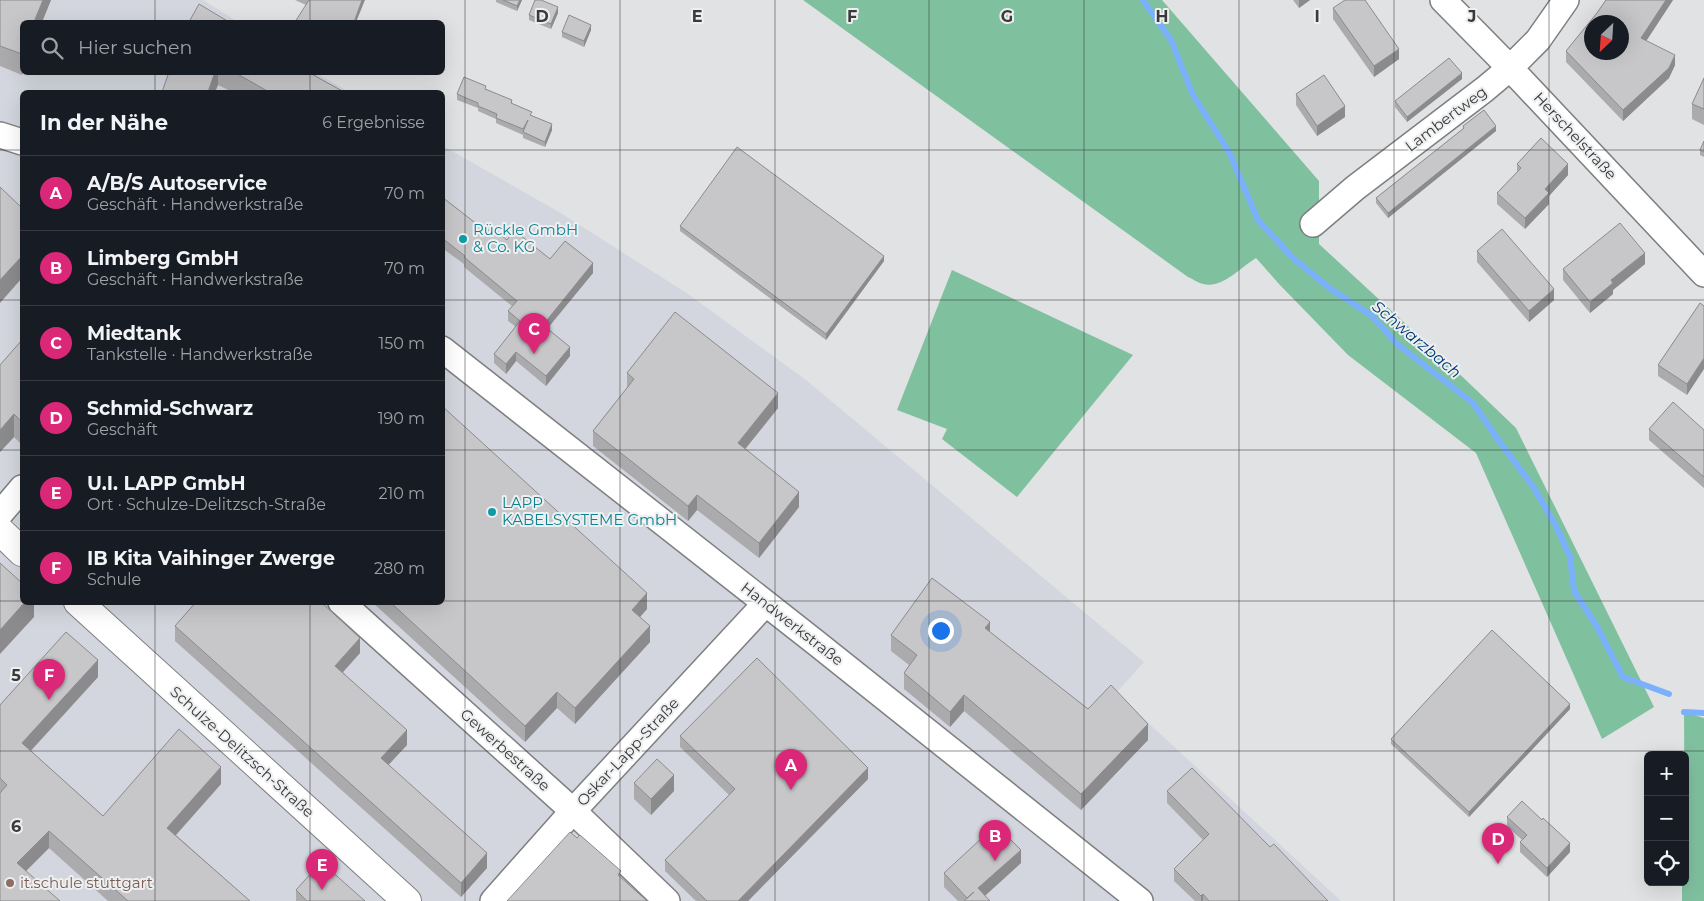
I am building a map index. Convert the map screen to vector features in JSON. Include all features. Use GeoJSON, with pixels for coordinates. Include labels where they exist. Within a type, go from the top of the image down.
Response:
{"type":"FeatureCollection","features":[{"type":"Feature","properties":{"kind":"street","name":"Herschelstraße"},"geometry":{"type":"LineString","coordinates":[[1443,0],[1510,68],[1704,274]]}},
{"type":"Feature","properties":{"kind":"street","name":"Lambertweg"},"geometry":{"type":"LineString","coordinates":[[1312,224],[1355,188],[1510,68],[1538,40],[1566,0]]}},
{"type":"Feature","properties":{"kind":"street"},"geometry":{"type":"LineString","coordinates":[[0,135],[20,141]]}},
{"type":"Feature","properties":{"kind":"street","name":"Handwerkstraße"},"geometry":{"type":"LineString","coordinates":[[445,351],[1140,901]]}},
{"type":"Feature","properties":{"kind":"street"},"geometry":{"type":"LineString","coordinates":[[0,514],[20,490]]}},
{"type":"Feature","properties":{"kind":"street"},"geometry":{"type":"LineString","coordinates":[[0,531],[20,550]]}},
{"type":"Feature","properties":{"kind":"street","name":"Oskar-Lapp-Straße"},"geometry":{"type":"LineString","coordinates":[[493,901],[573,811],[765,604]]}},
{"type":"Feature","properties":{"kind":"street","name":"Schulze-Delitzsch-Straße"},"geometry":{"type":"LineString","coordinates":[[81,605],[407,901]]}},
{"type":"Feature","properties":{"kind":"street","name":"Gewerbestraße"},"geometry":{"type":"LineString","coordinates":[[344,605],[573,811],[666,901]]}},
{"type":"Feature","properties":{"kind":"shaded area"},"geometry":{"type":"Polygon","coordinates":[[[0,0],[203,0],[235,20],[20,20],[20,75],[320,75],[346,90],[20,90],[20,605],[445,605],[445,147],[559,212],[688,294],[806,380],[1144,662],[1116,693],[1341,901],[0,901],[0,0]]]}},
{"type":"Feature","properties":{"kind":"green space"},"geometry":{"type":"Polygon","coordinates":[[[803,0],[1162,0],[1319,181],[1319,244],[1516,428],[1654,707],[1602,739],[1476,453],[1348,355],[1256,258],[1231,276],[1210,285],[1199,283],[1188,277],[803,0]]]}},
{"type":"Feature","properties":{"kind":"green space"},"geometry":{"type":"Polygon","coordinates":[[[952,270],[1133,355],[1017,497],[942,439],[947,429],[897,410],[952,270]]]}},
{"type":"Feature","properties":{"kind":"green space"},"geometry":{"type":"Polygon","coordinates":[[[1684,712],[1704,718],[1704,901],[1682,901],[1682,886],[1689,886],[1689,751],[1684,751],[1684,712]]]}},
{"type":"Feature","properties":{"kind":"building"},"geometry":{"type":"Polygon","coordinates":[[[0,0],[43,0],[35,20],[20,20],[20,53],[0,46],[0,0]]]}},
{"type":"Feature","properties":{"kind":"building"},"geometry":{"type":"Polygon","coordinates":[[[309,0],[362,0],[355,20],[296,20],[309,0]]]}},
{"type":"Feature","properties":{"kind":"building"},"geometry":{"type":"Polygon","coordinates":[[[503,0],[520,0],[517,6],[503,0]]]}},
{"type":"Feature","properties":{"kind":"building"},"geometry":{"type":"Polygon","coordinates":[[[535,0],[541,0],[558,7],[551,24],[529,15],[535,0]]]}},
{"type":"Feature","properties":{"kind":"building"},"geometry":{"type":"Polygon","coordinates":[[[1345,0],[1365,0],[1399,49],[1374,66],[1333,8],[1345,0]]]}},
{"type":"Feature","properties":{"kind":"building"},"geometry":{"type":"Polygon","coordinates":[[[1606,0],[1666,0],[1641,38],[1675,55],[1669,68],[1623,110],[1566,51],[1584,29],[1584,60],[1629,60],[1629,15],[1595,15],[1606,0]]]}},
{"type":"Feature","properties":{"kind":"building"},"geometry":{"type":"Polygon","coordinates":[[[199,4],[226,20],[190,20],[199,4]]]}},
{"type":"Feature","properties":{"kind":"building"},"geometry":{"type":"Polygon","coordinates":[[[569,15],[591,25],[584,41],[562,32],[569,15]]]}},
{"type":"Feature","properties":{"kind":"building"},"geometry":{"type":"Polygon","coordinates":[[[1449,58],[1462,73],[1407,117],[1395,101],[1449,58]]]}},
{"type":"Feature","properties":{"kind":"building"},"geometry":{"type":"Polygon","coordinates":[[[168,75],[214,75],[209,90],[163,90],[168,75]]]}},
{"type":"Feature","properties":{"kind":"building"},"geometry":{"type":"Polygon","coordinates":[[[239,75],[313,75],[340,90],[266,90],[239,75]]]}},
{"type":"Feature","properties":{"kind":"building"},"geometry":{"type":"Polygon","coordinates":[[[1324,75],[1345,106],[1317,126],[1296,94],[1324,75]]]}},
{"type":"Feature","properties":{"kind":"building"},"geometry":{"type":"Polygon","coordinates":[[[464,77],[486,86],[485,89],[512,100],[511,103],[532,112],[530,115],[552,124],[545,142],[523,132],[528,120],[523,129],[496,118],[497,114],[457,94],[464,77]]]}},
{"type":"Feature","properties":{"kind":"building"},"geometry":{"type":"Polygon","coordinates":[[[1704,78],[1704,109],[1692,104],[1704,78]]]}},
{"type":"Feature","properties":{"kind":"building"},"geometry":{"type":"Polygon","coordinates":[[[1484,110],[1496,126],[1388,213],[1376,198],[1484,110]]]}},
{"type":"Feature","properties":{"kind":"building"},"geometry":{"type":"Polygon","coordinates":[[[1541,138],[1568,164],[1545,189],[1549,193],[1525,218],[1497,193],[1521,168],[1517,164],[1541,138]]]}},
{"type":"Feature","properties":{"kind":"building"},"geometry":{"type":"Polygon","coordinates":[[[1704,141],[1704,152],[1700,150],[1704,141]]]}},
{"type":"Feature","properties":{"kind":"building"},"geometry":{"type":"Polygon","coordinates":[[[737,147],[884,256],[826,334],[680,226],[737,147]]]}},
{"type":"Feature","properties":{"kind":"building"},"geometry":{"type":"Polygon","coordinates":[[[0,187],[20,206],[20,258],[0,280],[0,187]]]}},
{"type":"Feature","properties":{"kind":"building"},"geometry":{"type":"Polygon","coordinates":[[[445,199],[487,232],[491,227],[507,240],[514,230],[550,259],[565,241],[593,263],[543,325],[570,347],[546,376],[516,352],[506,364],[494,354],[520,321],[508,311],[517,301],[445,240],[445,199]]]}},
{"type":"Feature","properties":{"kind":"building"},"geometry":{"type":"Polygon","coordinates":[[[1620,223],[1645,253],[1611,280],[1613,283],[1590,302],[1563,269],[1620,223]]]}},
{"type":"Feature","properties":{"kind":"building"},"geometry":{"type":"Polygon","coordinates":[[[1502,229],[1554,289],[1529,311],[1477,251],[1502,229]]]}},
{"type":"Feature","properties":{"kind":"building"},"geometry":{"type":"Polygon","coordinates":[[[1700,303],[1704,306],[1704,358],[1687,384],[1658,365],[1700,303]]]}},
{"type":"Feature","properties":{"kind":"building"},"geometry":{"type":"Polygon","coordinates":[[[675,312],[778,393],[738,443],[799,492],[759,543],[697,495],[688,506],[593,431],[634,379],[627,373],[675,312]]]}},
{"type":"Feature","properties":{"kind":"building"},"geometry":{"type":"Polygon","coordinates":[[[20,342],[20,420],[14,414],[0,430],[0,365],[20,342]]]}},
{"type":"Feature","properties":{"kind":"building"},"geometry":{"type":"Polygon","coordinates":[[[1673,402],[1704,430],[1704,477],[1649,429],[1673,402]]]}},
{"type":"Feature","properties":{"kind":"building","name":"LAPP KABELSYSTEME GmbH"},"geometry":{"type":"Polygon","coordinates":[[[445,409],[647,593],[632,610],[650,626],[575,708],[557,692],[525,726],[393,605],[445,605],[445,409]]]}},
{"type":"Feature","properties":{"kind":"building"},"geometry":{"type":"Polygon","coordinates":[[[0,563],[20,581],[20,605],[22,605],[0,630],[0,563]]]}},
{"type":"Feature","properties":{"kind":"building"},"geometry":{"type":"Polygon","coordinates":[[[932,578],[990,622],[985,628],[1088,709],[1111,685],[1148,724],[1081,794],[964,695],[950,712],[904,673],[917,655],[891,635],[932,578]]]}},
{"type":"Feature","properties":{"kind":"building"},"geometry":{"type":"Polygon","coordinates":[[[193,605],[324,605],[360,638],[335,666],[407,730],[381,758],[487,853],[461,883],[175,626],[193,605]]]}},
{"type":"Feature","properties":{"kind":"building"},"geometry":{"type":"Polygon","coordinates":[[[1492,630],[1570,704],[1469,812],[1391,739],[1492,630]]]}},
{"type":"Feature","properties":{"kind":"building"},"geometry":{"type":"Polygon","coordinates":[[[66,632],[98,660],[22,743],[103,816],[179,729],[221,767],[167,828],[250,901],[128,901],[49,831],[17,863],[60,901],[0,901],[0,793],[7,785],[0,778],[0,705],[66,632]]]}},
{"type":"Feature","properties":{"kind":"building"},"geometry":{"type":"Polygon","coordinates":[[[757,658],[868,768],[738,901],[707,901],[665,860],[735,789],[680,736],[757,658]]]}},
{"type":"Feature","properties":{"kind":"building"},"geometry":{"type":"Polygon","coordinates":[[[657,759],[674,775],[651,799],[634,783],[657,759]]]}},
{"type":"Feature","properties":{"kind":"building"},"geometry":{"type":"Polygon","coordinates":[[[1192,768],[1270,847],[1274,844],[1328,901],[1209,901],[1203,894],[1201,896],[1174,869],[1209,834],[1167,791],[1192,768]]]}},
{"type":"Feature","properties":{"kind":"building"},"geometry":{"type":"Polygon","coordinates":[[[1522,801],[1570,843],[1547,868],[1520,842],[1527,835],[1507,817],[1522,801]]]}},
{"type":"Feature","properties":{"kind":"building"},"geometry":{"type":"Polygon","coordinates":[[[996,825],[1021,850],[978,888],[990,901],[964,901],[974,892],[967,898],[944,873],[996,825]]]}},
{"type":"Feature","properties":{"kind":"building"},"geometry":{"type":"Polygon","coordinates":[[[570,832],[577,838],[580,835],[621,871],[618,875],[647,901],[507,901],[570,832]]]}},
{"type":"Feature","properties":{"kind":"building"},"geometry":{"type":"Polygon","coordinates":[[[321,862],[365,901],[307,901],[296,890],[321,862]]]}},
{"type":"Feature","properties":{"kind":"waterway","name":"Schwarzbach"},"geometry":{"type":"LineString","coordinates":[[1143,0],[1171,40],[1193,95],[1229,152],[1258,220],[1293,258],[1328,287],[1372,316],[1398,345],[1473,403],[1534,488],[1557,528],[1570,557],[1574,591],[1596,625],[1623,677],[1669,694]]}},
{"type":"Feature","properties":{"kind":"waterway","name":"Schwarzbach"},"geometry":{"type":"LineString","coordinates":[[1684,712],[1704,713]]}},
{"type":"Feature","properties":{"kind":"place","name":"Rückle GmbH & Co. KG"},"geometry":{"type":"Point","coordinates":[463,239]}},
{"type":"Feature","properties":{"kind":"place","name":"Miedtank"},"geometry":{"type":"Point","coordinates":[534,354]}},
{"type":"Feature","properties":{"kind":"place","name":"LAPP KABELSYSTEME GmbH"},"geometry":{"type":"Point","coordinates":[492,512]}},
{"type":"Feature","properties":{"kind":"place","name":"IB Kita Vaihinger Zwerge"},"geometry":{"type":"Point","coordinates":[49,700]}},
{"type":"Feature","properties":{"kind":"place","name":"A/B/S Autoservice"},"geometry":{"type":"Point","coordinates":[791,790]}},
{"type":"Feature","properties":{"kind":"place","name":"Limberg GmbH"},"geometry":{"type":"Point","coordinates":[995,861]}},
{"type":"Feature","properties":{"kind":"place","name":"Schmid-Schwarz"},"geometry":{"type":"Point","coordinates":[1498,864]}},
{"type":"Feature","properties":{"kind":"place","name":"it.schule stuttgart"},"geometry":{"type":"Point","coordinates":[10,883]}},
{"type":"Feature","properties":{"kind":"place","name":"U.I. LAPP GmbH"},"geometry":{"type":"Point","coordinates":[322,890]}}]}
